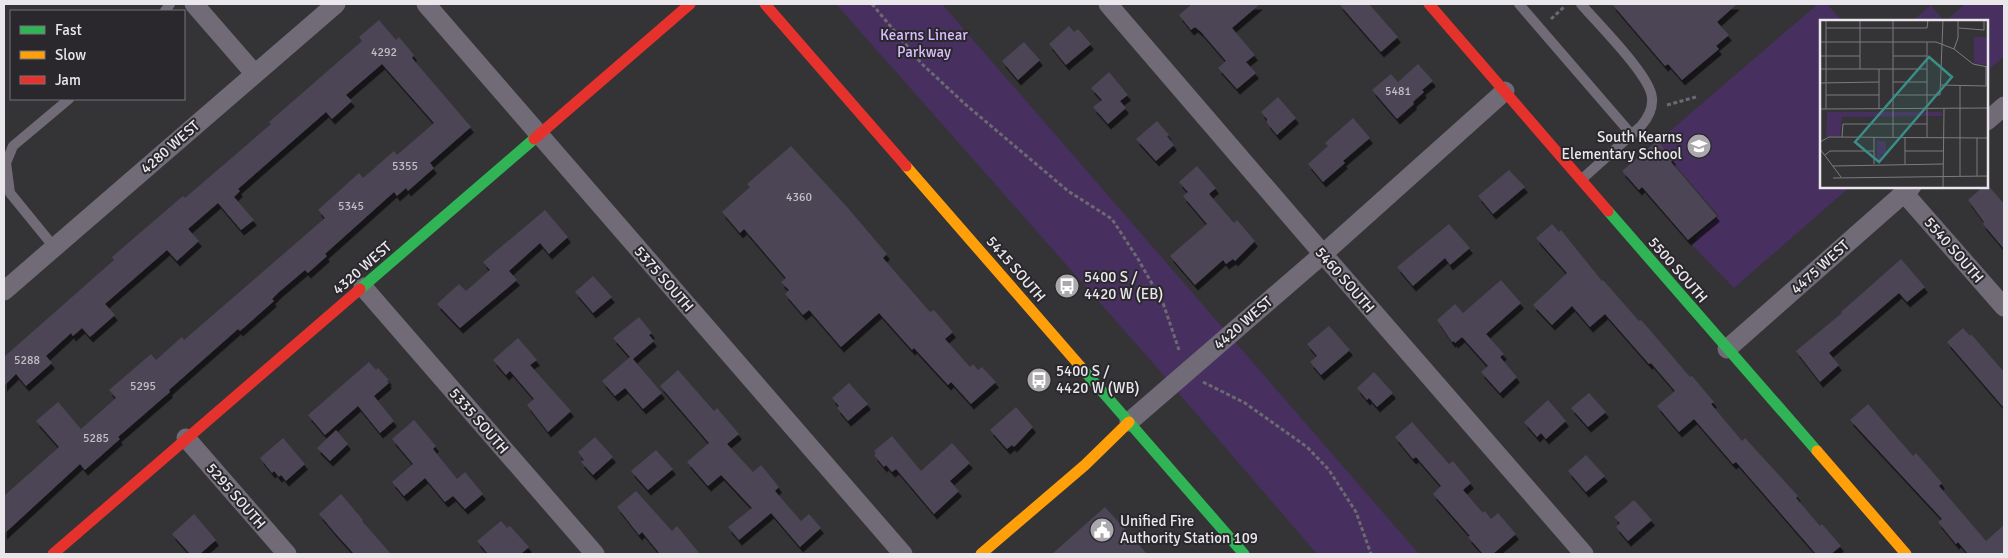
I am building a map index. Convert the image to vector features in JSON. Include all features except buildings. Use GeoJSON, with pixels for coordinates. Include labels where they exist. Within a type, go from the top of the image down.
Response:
{"type":"FeatureCollection","features":[{"type":"Feature","properties":{"kind":"street"},"geometry":{"type":"LineString","coordinates":[[194,4],[254,73]]}},
{"type":"Feature","properties":{"kind":"street","name":"4280 WEST"},"geometry":{"type":"LineString","coordinates":[[4,291],[336,4]]}},
{"type":"Feature","properties":{"kind":"street","name":"5375 SOUTH"},"geometry":{"type":"LineString","coordinates":[[426,4],[902,554]]}},
{"type":"Feature","properties":{"kind":"street","name":"4320 WEST"},"geometry":{"type":"LineString","coordinates":[[53,554],[690,4]]}},
{"type":"Feature","properties":{"kind":"street","name":"5415 SOUTH"},"geometry":{"type":"LineString","coordinates":[[764,4],[1244,554]]}},
{"type":"Feature","properties":{"kind":"street","name":"5460 SOUTH"},"geometry":{"type":"LineString","coordinates":[[1108,4],[1322,254],[1584,554]]}},
{"type":"Feature","properties":{"kind":"street","name":"5500 SOUTH"},"geometry":{"type":"LineString","coordinates":[[1429,4],[1906,554]]}},
{"type":"Feature","properties":{"kind":"street","name":"4420 WEST"},"geometry":{"type":"LineString","coordinates":[[981,554],[1505,91]]}},
{"type":"Feature","properties":{"kind":"street"},"geometry":{"type":"LineString","coordinates":[[1988,120],[2004,106]]}},
{"type":"Feature","properties":{"kind":"street","name":"4475 WEST"},"geometry":{"type":"LineString","coordinates":[[1728,349],[1908,190]]}},
{"type":"Feature","properties":{"kind":"street","name":"5540 SOUTH"},"geometry":{"type":"LineString","coordinates":[[1908,190],[2004,307]]}},
{"type":"Feature","properties":{"kind":"street","name":"5335 SOUTH"},"geometry":{"type":"LineString","coordinates":[[363,287],[595,554]]}},
{"type":"Feature","properties":{"kind":"street","name":"5295 SOUTH"},"geometry":{"type":"LineString","coordinates":[[186,438],[287,554]]}},
{"type":"Feature","properties":{"kind":"lane"},"geometry":{"type":"LineString","coordinates":[[1519,4],[1632,134]]}},
{"type":"Feature","properties":{"kind":"lane"},"geometry":{"type":"LineString","coordinates":[[1581,4],[1646,79],[1652,97],[1648,117],[1581,180]]}},
{"type":"Feature","properties":{"kind":"lane"},"geometry":{"type":"LineString","coordinates":[[54,247],[10,193],[6,163],[14,146],[68,100]]}},
{"type":"Feature","properties":{"kind":"path"},"geometry":{"type":"LineString","coordinates":[[872,4],[922,64],[966,104],[1068,191],[1112,219],[1163,303],[1179,350]]}},
{"type":"Feature","properties":{"kind":"path"},"geometry":{"type":"LineString","coordinates":[[1667,104],[1696,97]]}},
{"type":"Feature","properties":{"kind":"path"},"geometry":{"type":"LineString","coordinates":[[1203,382],[1245,402],[1307,447],[1329,470],[1356,512],[1371,554]]}},
{"type":"Feature","properties":{"kind":"green space","name":"Kearns Linear Parkway"},"geometry":{"type":"Polygon","coordinates":[[[836,4],[942,4],[1419,554],[1317,554],[1146,355],[836,4]]]}},
{"type":"Feature","properties":{"kind":"green space"},"geometry":{"type":"Polygon","coordinates":[[[1818,4],[1827,4],[1841,20],[1820,20],[1820,188],[1849,188],[1734,288],[1692,245],[1698,240],[1695,237],[1719,216],[1656,143],[1818,4]]]}},
{"type":"Feature","properties":{"kind":"green space"},"geometry":{"type":"Polygon","coordinates":[[[1965,4],[2000,4],[2004,9],[2004,56],[1991,68],[1988,64],[1988,20],[1948,19],[1965,4]]]}},
{"type":"Feature","properties":{"kind":"green space"},"geometry":{"type":"Polygon","coordinates":[[[1931,5],[1943,20],[1913,20],[1931,5]]]}},
{"type":"Feature","properties":{"kind":"traffic: fast"},"geometry":{"type":"LineString","coordinates":[[360,289],[534,139]]}},
{"type":"Feature","properties":{"kind":"traffic: fast"},"geometry":{"type":"LineString","coordinates":[[1608,211],[1817,451]]}},
{"type":"Feature","properties":{"kind":"traffic: fast"},"geometry":{"type":"LineString","coordinates":[[1080,366],[1244,554]]}},
{"type":"Feature","properties":{"kind":"traffic: slow"},"geometry":{"type":"LineString","coordinates":[[906,166],[1080,366]]}},
{"type":"Feature","properties":{"kind":"traffic: slow"},"geometry":{"type":"LineString","coordinates":[[981,554],[1085,465],[1129,422]]}},
{"type":"Feature","properties":{"kind":"traffic: slow"},"geometry":{"type":"LineString","coordinates":[[1817,451],[1906,554]]}},
{"type":"Feature","properties":{"kind":"traffic: jam"},"geometry":{"type":"LineString","coordinates":[[534,139],[690,4]]}},
{"type":"Feature","properties":{"kind":"traffic: jam"},"geometry":{"type":"LineString","coordinates":[[765,4],[906,166]]}},
{"type":"Feature","properties":{"kind":"traffic: jam"},"geometry":{"type":"LineString","coordinates":[[1429,4],[1608,211]]}},
{"type":"Feature","properties":{"kind":"traffic: jam"},"geometry":{"type":"LineString","coordinates":[[53,554],[360,289]]}},
{"type":"Feature","properties":{"kind":"place","name":"South Kearns Elementary School"},"geometry":{"type":"Point","coordinates":[1699,146]}},
{"type":"Feature","properties":{"kind":"place","name":"5400 S / 4420 W (EB)"},"geometry":{"type":"Point","coordinates":[1067,286]}},
{"type":"Feature","properties":{"kind":"place","name":"5400 S / 4420 W (WB)"},"geometry":{"type":"Point","coordinates":[1039,380]}},
{"type":"Feature","properties":{"kind":"place","name":"Unified Fire Authority Station 109"},"geometry":{"type":"Point","coordinates":[1102,530]}}]}
